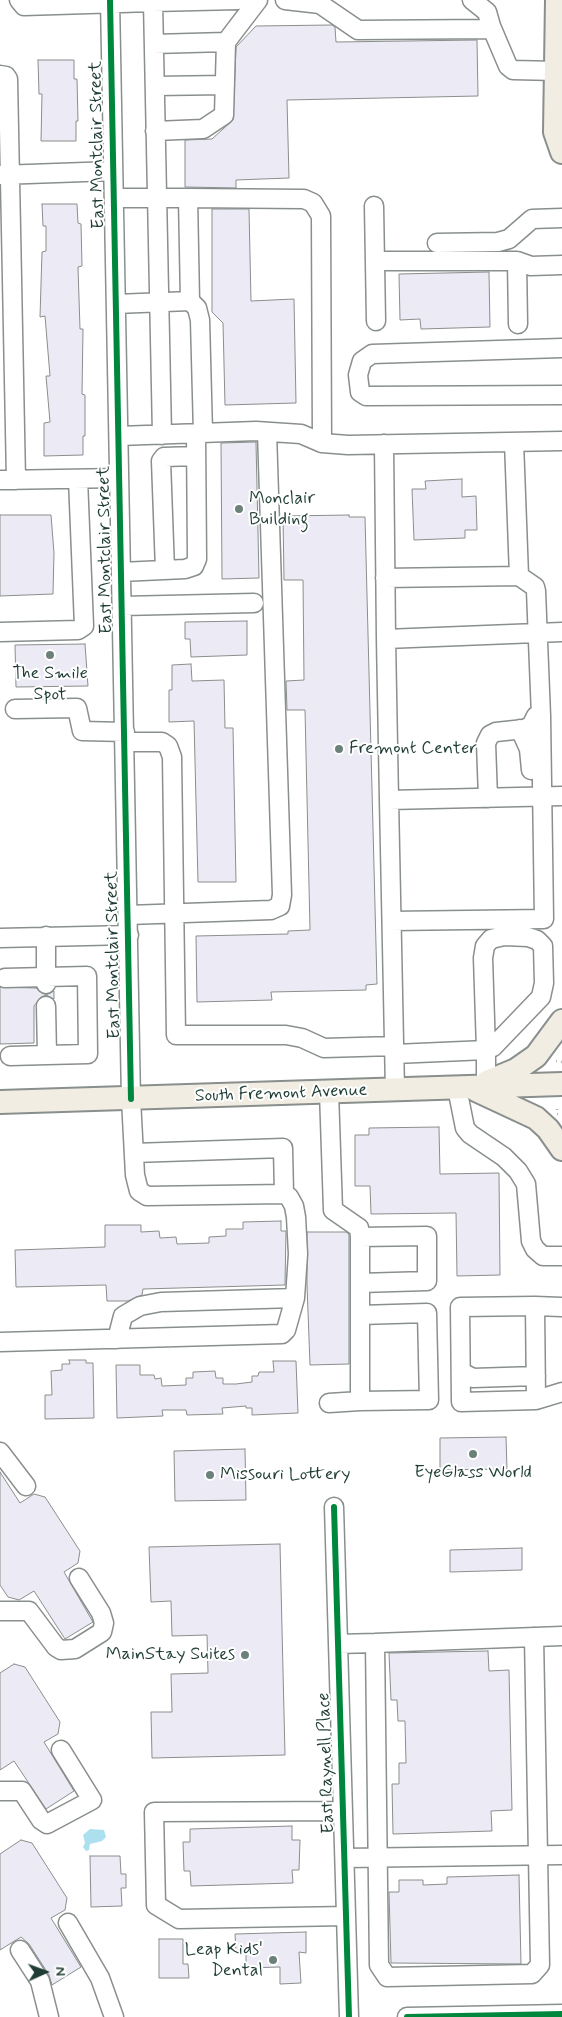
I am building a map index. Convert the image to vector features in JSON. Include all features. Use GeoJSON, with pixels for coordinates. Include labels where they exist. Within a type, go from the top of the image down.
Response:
{"type":"FeatureCollection","features":[{"type":"Feature","properties":{"kind":"main road"},"geometry":{"type":"LineString","coordinates":[[548,0],[556,30]]}},
{"type":"Feature","properties":{"kind":"main road"},"geometry":{"type":"LineString","coordinates":[[557,0],[555,132],[562,152]]}},
{"type":"Feature","properties":{"kind":"main road"},"geometry":{"type":"LineString","coordinates":[[471,1086],[516,1070],[536,1056],[552,1037],[562,1021]]}},
{"type":"Feature","properties":{"kind":"main road","name":"South Fremont Avenue"},"geometry":{"type":"LineString","coordinates":[[0,1102],[562,1084]]}},
{"type":"Feature","properties":{"kind":"main road"},"geometry":{"type":"LineString","coordinates":[[471,1086],[536,1118],[548,1129],[562,1149]]}},
{"type":"Feature","properties":{"kind":"street"},"geometry":{"type":"LineString","coordinates":[[19,0],[24,6],[110,1],[238,0]]}},
{"type":"Feature","properties":{"kind":"street"},"geometry":{"type":"LineString","coordinates":[[155,131],[203,129],[224,115],[226,42],[258,0]]}},
{"type":"Feature","properties":{"kind":"street"},"geometry":{"type":"LineString","coordinates":[[284,0],[324,2],[358,30],[487,30],[491,26]]}},
{"type":"Feature","properties":{"kind":"street"},"geometry":{"type":"LineString","coordinates":[[472,0],[487,12],[508,66],[513,70],[556,71]]}},
{"type":"Feature","properties":{"kind":"street","name":"East Montclair Street"},"geometry":{"type":"LineString","coordinates":[[110,1],[131,1099],[135,1175],[139,1191],[147,1196],[284,1194]]}},
{"type":"Feature","properties":{"kind":"street"},"geometry":{"type":"LineString","coordinates":[[153,2],[162,434]]}},
{"type":"Feature","properties":{"kind":"street"},"geometry":{"type":"LineString","coordinates":[[154,44],[226,42]]}},
{"type":"Feature","properties":{"kind":"street"},"geometry":{"type":"LineString","coordinates":[[0,75],[6,76],[8,79],[5,175],[8,480],[119,478]]}},
{"type":"Feature","properties":{"kind":"street"},"geometry":{"type":"LineString","coordinates":[[155,86],[225,85]]}},
{"type":"Feature","properties":{"kind":"street"},"geometry":{"type":"LineString","coordinates":[[5,175],[113,171]]}},
{"type":"Feature","properties":{"kind":"street"},"geometry":{"type":"LineString","coordinates":[[114,198],[304,199],[314,203],[321,216],[322,443]]}},
{"type":"Feature","properties":{"kind":"street"},"geometry":{"type":"LineString","coordinates":[[121,572],[185,569],[194,566],[197,559],[196,456],[199,433],[200,320],[197,308],[190,301],[188,198]]}},
{"type":"Feature","properties":{"kind":"street"},"geometry":{"type":"LineString","coordinates":[[374,206],[376,321]]}},
{"type":"Feature","properties":{"kind":"street"},"geometry":{"type":"LineString","coordinates":[[437,243],[498,242],[509,239],[532,219],[562,218]]}},
{"type":"Feature","properties":{"kind":"street"},"geometry":{"type":"LineString","coordinates":[[375,261],[517,262],[531,266],[562,265]]}},
{"type":"Feature","properties":{"kind":"street"},"geometry":{"type":"LineString","coordinates":[[517,262],[518,324]]}},
{"type":"Feature","properties":{"kind":"street"},"geometry":{"type":"LineString","coordinates":[[116,304],[190,301]]}},
{"type":"Feature","properties":{"kind":"street"},"geometry":{"type":"LineString","coordinates":[[562,348],[372,354],[362,360],[358,374],[360,392],[366,396],[562,395]]}},
{"type":"Feature","properties":{"kind":"street"},"geometry":{"type":"LineString","coordinates":[[128,915],[271,910],[280,906],[281,876],[267,432]]}},
{"type":"Feature","properties":{"kind":"street"},"geometry":{"type":"LineString","coordinates":[[118,436],[267,432],[301,434],[322,443],[384,444],[562,440]]}},
{"type":"Feature","properties":{"kind":"street"},"geometry":{"type":"LineString","coordinates":[[514,442],[518,576]]}},
{"type":"Feature","properties":{"kind":"street"},"geometry":{"type":"LineString","coordinates":[[384,444],[395,1090]]}},
{"type":"Feature","properties":{"kind":"street"},"geometry":{"type":"LineString","coordinates":[[165,570],[161,460],[164,456],[196,456]]}},
{"type":"Feature","properties":{"kind":"street"},"geometry":{"type":"LineString","coordinates":[[0,632],[78,630],[84,626],[78,479]]}},
{"type":"Feature","properties":{"kind":"street"},"geometry":{"type":"LineString","coordinates":[[15,709],[77,708],[82,731],[162,742],[168,746],[172,757],[176,1035],[286,1035],[302,1038],[324,1048],[486,1050],[493,1047],[539,1001],[544,983],[542,793],[536,590],[518,576],[385,578]]}},
{"type":"Feature","properties":{"kind":"street"},"geometry":{"type":"LineString","coordinates":[[122,606],[254,603]]}},
{"type":"Feature","properties":{"kind":"street"},"geometry":{"type":"LineString","coordinates":[[386,639],[562,632]]}},
{"type":"Feature","properties":{"kind":"street"},"geometry":{"type":"LineString","coordinates":[[488,798],[486,743],[490,735],[496,732],[531,726],[536,716]]}},
{"type":"Feature","properties":{"kind":"street"},"geometry":{"type":"LineString","coordinates":[[520,729],[529,749],[534,782],[542,793]]}},
{"type":"Feature","properties":{"kind":"street"},"geometry":{"type":"LineString","coordinates":[[389,800],[488,798],[542,793],[562,796]]}},
{"type":"Feature","properties":{"kind":"street"},"geometry":{"type":"LineString","coordinates":[[392,921],[544,919]]}},
{"type":"Feature","properties":{"kind":"street"},"geometry":{"type":"LineString","coordinates":[[483,920],[486,1050],[471,1086],[465,1128],[470,1134],[504,1157],[518,1171],[526,1184],[531,1241],[535,1249],[543,1256],[562,1256]]}},
{"type":"Feature","properties":{"kind":"street"},"geometry":{"type":"LineString","coordinates":[[0,938],[129,934]]}},
{"type":"Feature","properties":{"kind":"street"},"geometry":{"type":"LineString","coordinates":[[46,936],[46,980]]}},
{"type":"Feature","properties":{"kind":"street"},"geometry":{"type":"LineString","coordinates":[[485,946],[491,940],[504,936],[528,937],[543,946]]}},
{"type":"Feature","properties":{"kind":"street"},"geometry":{"type":"LineString","coordinates":[[5,978],[46,980],[87,976],[88,1054],[10,1056]]}},
{"type":"Feature","properties":{"kind":"street"},"geometry":{"type":"LineString","coordinates":[[46,1006],[47,1055]]}},
{"type":"Feature","properties":{"kind":"street"},"geometry":{"type":"LineString","coordinates":[[329,1092],[332,1210],[360,1228],[360,1401]]}},
{"type":"Feature","properties":{"kind":"street"},"geometry":{"type":"LineString","coordinates":[[3,1342],[282,1334],[286,1330],[296,1298],[298,1254],[296,1217],[292,1201],[284,1194],[283,1148],[134,1153]]}},
{"type":"Feature","properties":{"kind":"street"},"geometry":{"type":"LineString","coordinates":[[360,1237],[427,1236],[427,1281],[360,1283]]}},
{"type":"Feature","properties":{"kind":"street"},"geometry":{"type":"LineString","coordinates":[[117,1339],[123,1316],[140,1306],[161,1302],[296,1298]]}},
{"type":"Feature","properties":{"kind":"street"},"geometry":{"type":"LineString","coordinates":[[535,1306],[536,1400]]}},
{"type":"Feature","properties":{"kind":"street"},"geometry":{"type":"LineString","coordinates":[[562,1307],[460,1308],[461,1402],[536,1400],[562,1392]]}},
{"type":"Feature","properties":{"kind":"street"},"geometry":{"type":"LineString","coordinates":[[329,1403],[429,1400],[427,1313],[360,1315]]}},
{"type":"Feature","properties":{"kind":"street"},"geometry":{"type":"LineString","coordinates":[[460,1372],[473,1378],[536,1376]]}},
{"type":"Feature","properties":{"kind":"street"},"geometry":{"type":"LineString","coordinates":[[0,1452],[26,1486]]}},
{"type":"Feature","properties":{"kind":"street","name":"East Raynell Place"},"geometry":{"type":"LineString","coordinates":[[334,1507],[350,2017]]}},
{"type":"Feature","properties":{"kind":"street"},"geometry":{"type":"LineString","coordinates":[[0,1611],[29,1611],[56,1647],[61,1650],[75,1649],[102,1632],[104,1623],[101,1613],[79,1578]]}},
{"type":"Feature","properties":{"kind":"street"},"geometry":{"type":"LineString","coordinates":[[338,1644],[562,1636]]}},
{"type":"Feature","properties":{"kind":"street"},"geometry":{"type":"LineString","coordinates":[[375,1643],[379,1965],[387,1977],[532,1974],[540,1965],[534,1637]]}},
{"type":"Feature","properties":{"kind":"street"},"geometry":{"type":"LineString","coordinates":[[0,1791],[22,1791],[41,1820],[47,1824],[92,1800],[61,1750]]}},
{"type":"Feature","properties":{"kind":"street"},"geometry":{"type":"LineString","coordinates":[[343,1811],[154,1812],[156,1905],[179,1919],[346,1916]]}},
{"type":"Feature","properties":{"kind":"street"},"geometry":{"type":"LineString","coordinates":[[345,1858],[562,1855]]}},
{"type":"Feature","properties":{"kind":"street"},"geometry":{"type":"LineString","coordinates":[[68,1923],[100,1978],[114,2017]]}},
{"type":"Feature","properties":{"kind":"street"},"geometry":{"type":"LineString","coordinates":[[20,1950],[40,1981],[49,2017]]}},
{"type":"Feature","properties":{"kind":"street"},"geometry":{"type":"LineString","coordinates":[[407,2017],[562,2014]]}},
{"type":"Feature","properties":{"kind":"water"},"geometry":{"type":"Polygon","coordinates":[[[90,1829],[104,1830],[106,1837],[102,1841],[90,1844],[89,1850],[86,1851],[83,1847],[85,1843],[83,1835],[90,1829]]]}},
{"type":"Feature","properties":{"kind":"building"},"geometry":{"type":"Polygon","coordinates":[[[332,25],[335,27],[336,42],[477,40],[478,96],[287,100],[289,178],[236,180],[236,188],[185,187],[185,140],[212,139],[233,120],[236,47],[256,26],[332,25]]]}},
{"type":"Feature","properties":{"kind":"building"},"geometry":{"type":"Polygon","coordinates":[[[38,60],[74,60],[74,79],[77,79],[78,121],[76,121],[76,141],[41,141],[42,94],[39,94],[38,60]]]}},
{"type":"Feature","properties":{"kind":"building"},"geometry":{"type":"Polygon","coordinates":[[[42,204],[77,204],[78,223],[81,224],[82,266],[78,267],[80,329],[83,329],[82,394],[85,395],[83,455],[44,456],[44,423],[50,422],[46,376],[50,376],[45,316],[40,317],[42,252],[46,251],[46,226],[43,226],[42,204]]]}},
{"type":"Feature","properties":{"kind":"building"},"geometry":{"type":"Polygon","coordinates":[[[212,209],[249,209],[251,301],[294,299],[296,403],[225,405],[223,323],[212,312],[212,209]]]}},
{"type":"Feature","properties":{"kind":"building"},"geometry":{"type":"Polygon","coordinates":[[[489,272],[490,327],[421,329],[420,319],[400,320],[399,274],[489,272]]]}},
{"type":"Feature","properties":{"kind":"building","name":"Monclair Building"},"geometry":{"type":"Polygon","coordinates":[[[256,442],[259,578],[222,579],[221,443],[256,442]]]}},
{"type":"Feature","properties":{"kind":"building"},"geometry":{"type":"Polygon","coordinates":[[[462,479],[462,497],[476,496],[477,530],[465,530],[465,538],[414,540],[412,489],[426,489],[425,481],[462,479]]]}},
{"type":"Feature","properties":{"kind":"building"},"geometry":{"type":"Polygon","coordinates":[[[0,515],[51,515],[54,553],[53,594],[0,596],[0,515]]]}},
{"type":"Feature","properties":{"kind":"building","name":"Fremont Center"},"geometry":{"type":"Polygon","coordinates":[[[349,515],[349,517],[365,517],[377,984],[366,985],[366,990],[271,992],[272,1000],[197,1002],[196,936],[288,934],[288,931],[310,930],[305,710],[287,710],[286,681],[304,680],[303,580],[284,580],[283,516],[349,515]]]}},
{"type":"Feature","properties":{"kind":"building"},"geometry":{"type":"Polygon","coordinates":[[[247,621],[247,655],[191,657],[190,639],[185,639],[185,622],[247,621]]]}},
{"type":"Feature","properties":{"kind":"building","name":"The Smile Spot"},"geometry":{"type":"Polygon","coordinates":[[[85,644],[88,686],[16,687],[15,645],[85,644]]]}},
{"type":"Feature","properties":{"kind":"building"},"geometry":{"type":"Polygon","coordinates":[[[191,664],[192,681],[224,680],[225,728],[233,728],[236,882],[198,882],[194,721],[169,722],[169,690],[172,690],[172,665],[191,664]]]}},
{"type":"Feature","properties":{"kind":"building"},"geometry":{"type":"Polygon","coordinates":[[[0,987],[36,988],[46,995],[41,997],[34,1006],[34,1043],[0,1044],[0,987]]]}},
{"type":"Feature","properties":{"kind":"building"},"geometry":{"type":"Polygon","coordinates":[[[54,991],[54,999],[46,995],[54,991]]]}},
{"type":"Feature","properties":{"kind":"building"},"geometry":{"type":"Polygon","coordinates":[[[439,1127],[440,1174],[499,1173],[500,1275],[457,1276],[456,1213],[371,1214],[370,1186],[355,1186],[355,1135],[369,1135],[369,1128],[439,1127]]]}},
{"type":"Feature","properties":{"kind":"building"},"geometry":{"type":"Polygon","coordinates":[[[281,1221],[281,1231],[286,1231],[285,1285],[143,1289],[142,1295],[128,1301],[107,1301],[106,1285],[16,1287],[15,1250],[105,1247],[105,1225],[141,1225],[141,1232],[159,1231],[160,1238],[176,1237],[177,1244],[209,1243],[209,1237],[226,1236],[226,1229],[243,1229],[243,1222],[281,1221]]]}},
{"type":"Feature","properties":{"kind":"building"},"geometry":{"type":"Polygon","coordinates":[[[307,1232],[346,1232],[349,1234],[349,1364],[310,1365],[307,1232]]]}},
{"type":"Feature","properties":{"kind":"building"},"geometry":{"type":"Polygon","coordinates":[[[69,1360],[86,1360],[86,1363],[93,1363],[94,1418],[45,1419],[45,1395],[52,1395],[51,1371],[62,1370],[62,1364],[70,1364],[69,1360]]]}},
{"type":"Feature","properties":{"kind":"building"},"geometry":{"type":"Polygon","coordinates":[[[273,1361],[296,1361],[298,1413],[252,1415],[252,1408],[246,1408],[246,1406],[222,1408],[223,1414],[187,1415],[186,1410],[162,1410],[163,1416],[117,1418],[116,1365],[140,1365],[140,1375],[154,1375],[155,1379],[161,1378],[162,1386],[186,1385],[186,1378],[193,1378],[193,1372],[215,1371],[216,1378],[223,1378],[223,1384],[252,1382],[252,1376],[258,1376],[259,1372],[274,1372],[273,1361]]]}},
{"type":"Feature","properties":{"kind":"building","name":"EyeGlass World"},"geometry":{"type":"Polygon","coordinates":[[[506,1437],[507,1469],[440,1470],[440,1438],[506,1437]]]}},
{"type":"Feature","properties":{"kind":"building","name":"Missouri Lottery"},"geometry":{"type":"Polygon","coordinates":[[[245,1449],[246,1500],[175,1501],[174,1451],[245,1449]]]}},
{"type":"Feature","properties":{"kind":"building"},"geometry":{"type":"Polygon","coordinates":[[[0,1472],[20,1503],[34,1494],[45,1497],[80,1551],[78,1563],[64,1572],[93,1622],[65,1639],[34,1591],[19,1600],[8,1597],[0,1585],[0,1472]]]}},
{"type":"Feature","properties":{"kind":"building","name":"MainStay Suites"},"geometry":{"type":"Polygon","coordinates":[[[280,1544],[285,1755],[152,1758],[151,1712],[172,1712],[171,1674],[208,1673],[207,1635],[172,1636],[171,1601],[151,1602],[149,1547],[280,1544]]]}},
{"type":"Feature","properties":{"kind":"building"},"geometry":{"type":"Polygon","coordinates":[[[522,1548],[522,1570],[450,1572],[450,1550],[522,1548]]]}},
{"type":"Feature","properties":{"kind":"building"},"geometry":{"type":"Polygon","coordinates":[[[488,1651],[489,1671],[509,1670],[512,1810],[491,1811],[492,1831],[393,1834],[392,1784],[399,1784],[399,1763],[406,1763],[405,1721],[398,1721],[397,1700],[391,1700],[389,1653],[488,1651]]]}},
{"type":"Feature","properties":{"kind":"building"},"geometry":{"type":"Polygon","coordinates":[[[14,1664],[25,1667],[60,1722],[58,1734],[44,1742],[74,1791],[46,1809],[14,1761],[0,1770],[0,1673],[14,1664]]]}},
{"type":"Feature","properties":{"kind":"building"},"geometry":{"type":"Polygon","coordinates":[[[292,1826],[292,1840],[300,1840],[299,1870],[292,1870],[293,1883],[191,1886],[190,1871],[184,1871],[183,1842],[190,1842],[190,1829],[292,1826]]]}},
{"type":"Feature","properties":{"kind":"building"},"geometry":{"type":"Polygon","coordinates":[[[21,1840],[32,1843],[67,1898],[65,1910],[51,1918],[81,1967],[52,1985],[49,1975],[29,1944],[21,1937],[0,1950],[0,1854],[21,1840]]]}},
{"type":"Feature","properties":{"kind":"building"},"geometry":{"type":"Polygon","coordinates":[[[90,1856],[120,1856],[121,1874],[126,1874],[126,1888],[121,1888],[122,1906],[91,1907],[90,1856]]]}},
{"type":"Feature","properties":{"kind":"building"},"geometry":{"type":"Polygon","coordinates":[[[519,1875],[521,1964],[391,1963],[389,1892],[399,1892],[399,1880],[423,1880],[423,1885],[447,1884],[447,1877],[519,1875]]]}},
{"type":"Feature","properties":{"kind":"building","name":"Leap Kids' Dental"},"geometry":{"type":"Polygon","coordinates":[[[306,1932],[306,1953],[299,1952],[301,1983],[280,1984],[280,1967],[246,1968],[246,1953],[236,1953],[235,1934],[306,1932]]]}},
{"type":"Feature","properties":{"kind":"building"},"geometry":{"type":"Polygon","coordinates":[[[159,1939],[183,1939],[183,1964],[188,1964],[189,1978],[159,1978],[159,1939]]]}},
{"type":"Feature","properties":{"kind":"cycle path"},"geometry":{"type":"LineString","coordinates":[[110,0],[131,1099]]}},
{"type":"Feature","properties":{"kind":"cycle path"},"geometry":{"type":"LineString","coordinates":[[334,1507],[349,2017]]}},
{"type":"Feature","properties":{"kind":"cycle path"},"geometry":{"type":"LineString","coordinates":[[407,2017],[562,2014]]}},
{"type":"Feature","properties":{"kind":"place","name":"Monclair Building"},"geometry":{"type":"Point","coordinates":[239,509]}},
{"type":"Feature","properties":{"kind":"place","name":"The Smile Spot"},"geometry":{"type":"Point","coordinates":[50,655]}},
{"type":"Feature","properties":{"kind":"place","name":"Fremont Center"},"geometry":{"type":"Point","coordinates":[339,749]}},
{"type":"Feature","properties":{"kind":"place","name":"EyeGlass World"},"geometry":{"type":"Point","coordinates":[473,1454]}},
{"type":"Feature","properties":{"kind":"place","name":"Missouri Lottery"},"geometry":{"type":"Point","coordinates":[210,1475]}},
{"type":"Feature","properties":{"kind":"place","name":"MainStay Suites"},"geometry":{"type":"Point","coordinates":[245,1655]}},
{"type":"Feature","properties":{"kind":"place","name":"Leap Kids' Dental"},"geometry":{"type":"Point","coordinates":[273,1960]}}]}
